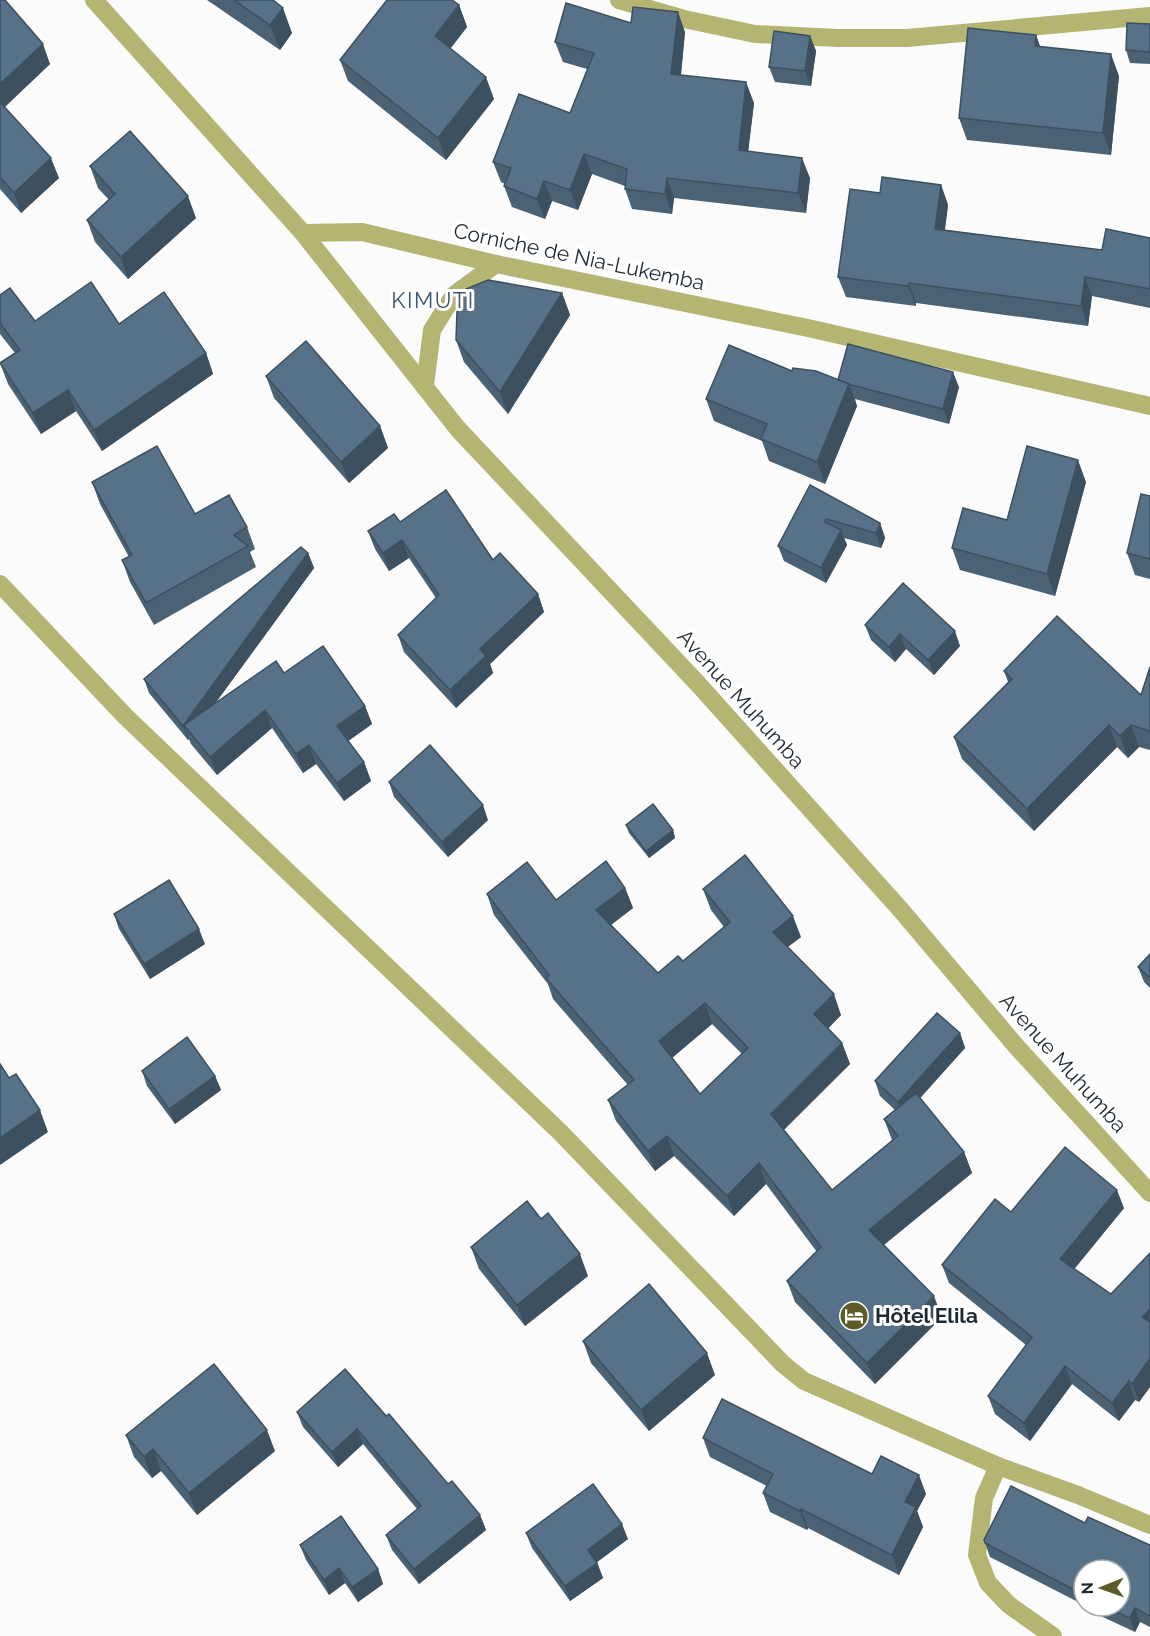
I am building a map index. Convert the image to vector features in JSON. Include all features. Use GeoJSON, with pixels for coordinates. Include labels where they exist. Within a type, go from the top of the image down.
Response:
{"type":"FeatureCollection","features":[{"type":"Feature","properties":{"kind":"street"},"geometry":{"type":"LineString","coordinates":[[94,0],[303,233]]}},
{"type":"Feature","properties":{"kind":"street"},"geometry":{"type":"LineString","coordinates":[[619,0],[684,19],[755,34],[838,38],[907,38],[1150,16]]}},
{"type":"Feature","properties":{"kind":"street","name":"Corniche de Nia-Lukemba"},"geometry":{"type":"LineString","coordinates":[[303,233],[362,232],[496,264],[808,328],[1150,406]]}},
{"type":"Feature","properties":{"kind":"street","name":"Avenue Muhumba"},"geometry":{"type":"LineString","coordinates":[[303,233],[458,429],[699,685],[900,909],[1016,1046],[1150,1193]]}},
{"type":"Feature","properties":{"kind":"street"},"geometry":{"type":"LineString","coordinates":[[425,385],[432,330],[454,295],[496,264]]}},
{"type":"Feature","properties":{"kind":"street"},"geometry":{"type":"LineString","coordinates":[[0,584],[125,716],[561,1133],[783,1364],[804,1381],[998,1466],[1078,1495],[1150,1525]]}},
{"type":"Feature","properties":{"kind":"street"},"geometry":{"type":"LineString","coordinates":[[998,1466],[984,1498],[977,1555],[988,1583],[1009,1605],[1053,1636]]}},
{"type":"Feature","properties":{"kind":"building"},"geometry":{"type":"Polygon","coordinates":[[[0,0],[5,0],[43,44],[0,84],[0,0]]]}},
{"type":"Feature","properties":{"kind":"building"},"geometry":{"type":"Polygon","coordinates":[[[234,0],[273,0],[283,8],[270,25],[234,0]]]}},
{"type":"Feature","properties":{"kind":"building"},"geometry":{"type":"Polygon","coordinates":[[[387,0],[452,0],[459,5],[435,36],[486,77],[438,138],[340,60],[387,0]]]}},
{"type":"Feature","properties":{"kind":"building"},"geometry":{"type":"Polygon","coordinates":[[[566,3],[631,23],[633,7],[678,12],[671,74],[746,82],[739,150],[802,158],[798,193],[667,178],[665,194],[625,189],[627,169],[584,154],[570,190],[544,181],[537,199],[504,186],[511,168],[493,162],[519,94],[570,113],[594,53],[555,42],[566,3]]]}},
{"type":"Feature","properties":{"kind":"building"},"geometry":{"type":"Polygon","coordinates":[[[1127,23],[1150,24],[1150,52],[1126,50],[1127,23]]]}},
{"type":"Feature","properties":{"kind":"building"},"geometry":{"type":"Polygon","coordinates":[[[968,28],[1036,35],[1035,46],[1111,54],[1103,133],[959,118],[968,28]]]}},
{"type":"Feature","properties":{"kind":"building"},"geometry":{"type":"Polygon","coordinates":[[[774,31],[810,36],[805,71],[769,67],[774,31]]]}},
{"type":"Feature","properties":{"kind":"building"},"geometry":{"type":"Polygon","coordinates":[[[0,102],[51,158],[14,193],[0,177],[0,102]]]}},
{"type":"Feature","properties":{"kind":"building"},"geometry":{"type":"Polygon","coordinates":[[[130,131],[188,196],[121,257],[87,220],[115,194],[90,166],[130,131]]]}},
{"type":"Feature","properties":{"kind":"building"},"geometry":{"type":"Polygon","coordinates":[[[882,177],[941,185],[935,229],[1102,250],[1106,229],[1150,238],[1150,289],[1085,277],[1081,306],[909,283],[908,286],[838,277],[850,189],[880,193],[882,177]]]}},
{"type":"Feature","properties":{"kind":"building"},"geometry":{"type":"Polygon","coordinates":[[[488,280],[562,293],[500,392],[456,340],[457,312],[466,289],[488,280]]]}},
{"type":"Feature","properties":{"kind":"building"},"geometry":{"type":"Polygon","coordinates":[[[91,282],[119,324],[164,292],[206,353],[94,430],[68,390],[33,413],[0,363],[20,350],[0,323],[0,295],[10,288],[35,321],[91,282]]]}},
{"type":"Feature","properties":{"kind":"building"},"geometry":{"type":"Polygon","coordinates":[[[306,341],[380,426],[341,462],[266,376],[306,341]]]}},
{"type":"Feature","properties":{"kind":"building"},"geometry":{"type":"Polygon","coordinates":[[[848,344],[953,372],[943,409],[838,380],[848,344]]]}},
{"type":"Feature","properties":{"kind":"building"},"geometry":{"type":"Polygon","coordinates":[[[729,345],[792,371],[793,368],[816,371],[849,384],[817,462],[761,439],[767,424],[706,399],[729,345]]]}},
{"type":"Feature","properties":{"kind":"building"},"geometry":{"type":"Polygon","coordinates":[[[157,446],[195,514],[229,495],[247,527],[234,535],[248,546],[146,603],[122,560],[132,555],[92,482],[157,446]]]}},
{"type":"Feature","properties":{"kind":"building"},"geometry":{"type":"Polygon","coordinates":[[[1027,446],[1078,460],[1047,574],[952,548],[963,508],[1007,520],[1027,446]]]}},
{"type":"Feature","properties":{"kind":"building"},"geometry":{"type":"Polygon","coordinates":[[[810,485],[880,523],[876,533],[826,519],[825,522],[841,530],[821,568],[778,546],[810,485]]]}},
{"type":"Feature","properties":{"kind":"building"},"geometry":{"type":"Polygon","coordinates":[[[446,490],[493,560],[500,553],[538,594],[480,649],[486,656],[450,690],[398,635],[439,595],[402,540],[383,553],[368,531],[394,514],[400,522],[446,490]]]}},
{"type":"Feature","properties":{"kind":"building"},"geometry":{"type":"Polygon","coordinates":[[[1141,494],[1150,496],[1150,559],[1127,553],[1141,494]]]}},
{"type":"Feature","properties":{"kind":"building"},"geometry":{"type":"Polygon","coordinates":[[[301,547],[308,553],[183,726],[144,679],[301,547]]]}},
{"type":"Feature","properties":{"kind":"building"},"geometry":{"type":"Polygon","coordinates":[[[903,583],[955,631],[928,660],[900,634],[889,647],[865,625],[903,583]]]}},
{"type":"Feature","properties":{"kind":"building"},"geometry":{"type":"Polygon","coordinates":[[[1057,616],[1141,695],[1150,667],[1150,731],[1131,725],[1120,736],[1109,725],[1027,809],[954,737],[1012,679],[1004,671],[1057,616]]]}},
{"type":"Feature","properties":{"kind":"building"},"geometry":{"type":"Polygon","coordinates":[[[323,646],[365,706],[337,726],[364,762],[337,783],[309,745],[296,754],[265,710],[210,757],[184,725],[276,661],[284,673],[323,646]]]}},
{"type":"Feature","properties":{"kind":"building"},"geometry":{"type":"Polygon","coordinates":[[[430,745],[483,805],[442,842],[389,782],[430,745]]]}},
{"type":"Feature","properties":{"kind":"building"},"geometry":{"type":"Polygon","coordinates":[[[653,804],[673,830],[646,851],[626,825],[653,804]]]}},
{"type":"Feature","properties":{"kind":"building"},"geometry":{"type":"Polygon","coordinates":[[[745,855],[793,916],[773,932],[834,994],[814,1014],[842,1043],[771,1114],[832,1190],[898,1136],[884,1119],[916,1093],[964,1152],[869,1230],[934,1296],[867,1363],[787,1281],[821,1247],[759,1163],[727,1196],[667,1136],[648,1151],[608,1100],[634,1080],[546,978],[549,975],[487,894],[527,862],[556,900],[606,861],[625,888],[596,910],[658,973],[678,956],[683,961],[730,922],[703,889],[745,855]],[[705,1003],[659,1041],[700,1094],[748,1048],[705,1003]]]}},
{"type":"Feature","properties":{"kind":"building"},"geometry":{"type":"Polygon","coordinates":[[[169,880],[199,929],[144,964],[114,914],[169,880]]]}},
{"type":"Feature","properties":{"kind":"building"},"geometry":{"type":"Polygon","coordinates":[[[1150,954],[1150,978],[1138,967],[1150,954]]]}},
{"type":"Feature","properties":{"kind":"building"},"geometry":{"type":"Polygon","coordinates":[[[937,1013],[960,1033],[898,1102],[875,1081],[937,1013]]]}},
{"type":"Feature","properties":{"kind":"building"},"geometry":{"type":"Polygon","coordinates":[[[187,1037],[215,1076],[169,1109],[142,1071],[187,1037]]]}},
{"type":"Feature","properties":{"kind":"building"},"geometry":{"type":"Polygon","coordinates":[[[0,1064],[9,1078],[16,1074],[40,1110],[0,1138],[0,1064]]]}},
{"type":"Feature","properties":{"kind":"building"},"geometry":{"type":"Polygon","coordinates":[[[1065,1147],[1117,1190],[1060,1259],[1111,1294],[1150,1253],[1150,1309],[1142,1317],[1150,1322],[1150,1358],[1132,1384],[1129,1381],[1112,1403],[1065,1366],[1024,1423],[988,1396],[1032,1337],[942,1265],[995,1199],[1011,1212],[1065,1147]]]}},
{"type":"Feature","properties":{"kind":"building"},"geometry":{"type":"Polygon","coordinates":[[[527,1201],[541,1219],[548,1213],[580,1254],[517,1305],[471,1247],[527,1201]]]}},
{"type":"Feature","properties":{"kind":"building"},"geometry":{"type":"Polygon","coordinates":[[[649,1284],[707,1353],[641,1410],[583,1341],[649,1284]]]}},
{"type":"Feature","properties":{"kind":"building"},"geometry":{"type":"Polygon","coordinates":[[[214,1364],[267,1430],[189,1493],[153,1449],[144,1457],[126,1435],[214,1364]]]}},
{"type":"Feature","properties":{"kind":"building"},"geometry":{"type":"Polygon","coordinates":[[[345,1369],[386,1416],[389,1414],[448,1484],[452,1481],[480,1515],[414,1569],[386,1535],[421,1506],[357,1429],[332,1452],[297,1412],[345,1369]]]}},
{"type":"Feature","properties":{"kind":"building"},"geometry":{"type":"Polygon","coordinates":[[[722,1399],[872,1474],[881,1456],[919,1475],[905,1502],[916,1507],[892,1555],[801,1509],[800,1511],[763,1493],[773,1474],[703,1438],[722,1399]]]}},
{"type":"Feature","properties":{"kind":"building"},"geometry":{"type":"Polygon","coordinates":[[[593,1484],[622,1524],[588,1550],[597,1563],[565,1586],[526,1533],[593,1484]]]}},
{"type":"Feature","properties":{"kind":"building"},"geometry":{"type":"Polygon","coordinates":[[[1011,1486],[1085,1523],[1088,1517],[1150,1545],[1150,1616],[1135,1608],[1132,1614],[1132,1558],[1072,1558],[1072,1589],[985,1543],[984,1540],[1011,1486]]]}},
{"type":"Feature","properties":{"kind":"building"},"geometry":{"type":"Polygon","coordinates":[[[341,1516],[378,1569],[352,1587],[339,1568],[324,1580],[300,1545],[341,1516]]]}},
{"type":"Feature","properties":{"kind":"place","name":"Hôtel Elila"},"geometry":{"type":"Point","coordinates":[854,1316]}},
{"type":"Feature","properties":{"kind":"district","name":"KIMUTI"},"geometry":{"type":"Point","coordinates":[433,300]}}]}
